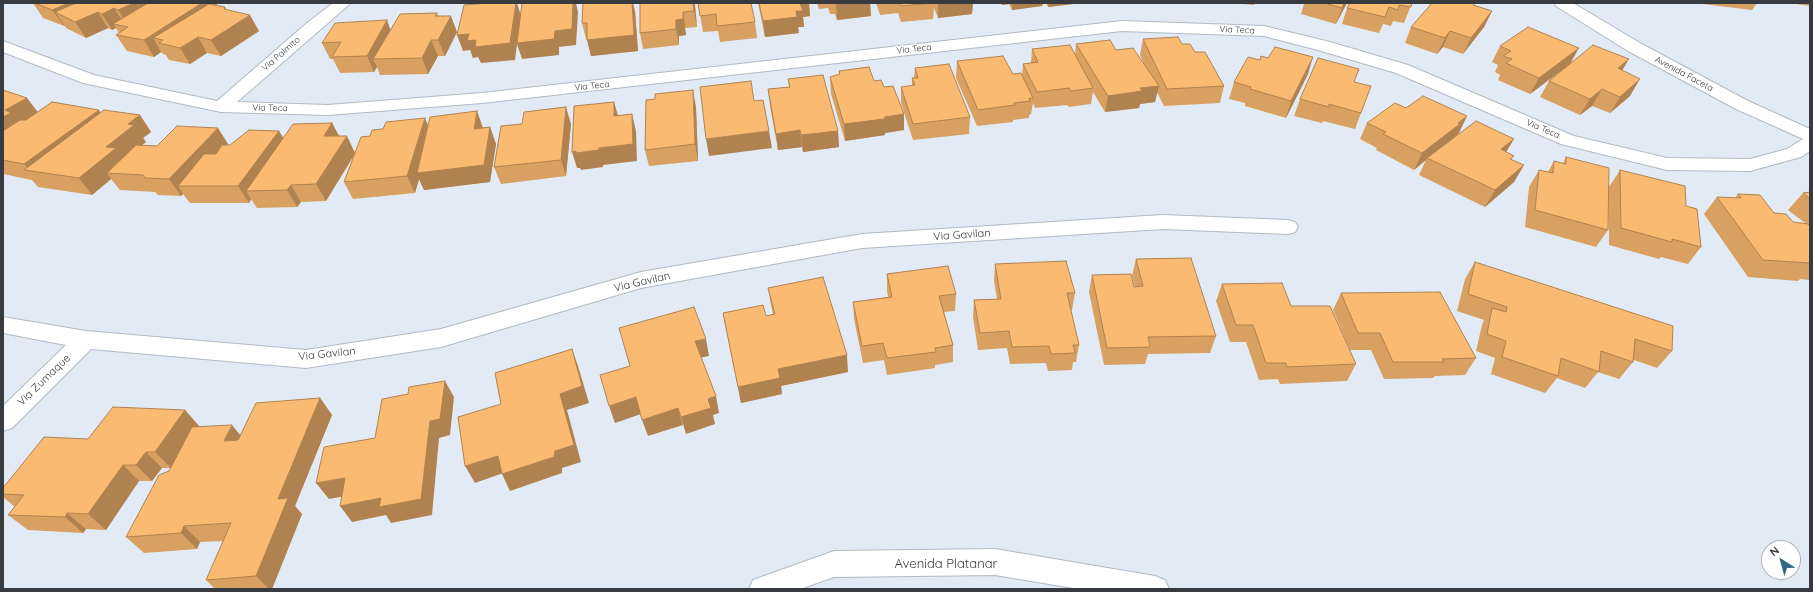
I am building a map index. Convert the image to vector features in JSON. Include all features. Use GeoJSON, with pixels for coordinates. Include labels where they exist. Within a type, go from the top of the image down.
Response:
{"type":"FeatureCollection","features":[{"type":"Feature","properties":{"kind":"street","name":"Via Palmito"},"geometry":{"type":"LineString","coordinates":[[221,107],[313,26],[343,3]]}},
{"type":"Feature","properties":{"kind":"street","name":"Avenida Faceta"},"geometry":{"type":"LineString","coordinates":[[1562,3],[1640,50],[1742,105],[1810,136]]}},
{"type":"Feature","properties":{"kind":"street","name":"Via Teca"},"geometry":{"type":"LineString","coordinates":[[3,46],[89,79],[221,107],[328,110],[482,98],[1122,26],[1264,31],[1324,46],[1402,69],[1568,140],[1667,164],[1750,165],[1794,153],[1810,143]]}},
{"type":"Feature","properties":{"kind":"street","name":"Via Gavilan"},"geometry":{"type":"LineString","coordinates":[[3,325],[86,340],[306,358],[441,338],[641,280],[862,241],[1163,222],[1288,227]]}},
{"type":"Feature","properties":{"kind":"street","name":"Via Zumaque"},"geometry":{"type":"LineString","coordinates":[[3,421],[86,340]]}},
{"type":"Feature","properties":{"kind":"street","name":"Avenida Platanar"},"geometry":{"type":"LineString","coordinates":[[763,589],[834,564],[995,562],[1156,589]]}},
{"type":"Feature","properties":{"kind":"building"},"geometry":{"type":"Polygon","coordinates":[[[35,3],[69,3],[52,10],[35,3]]]}},
{"type":"Feature","properties":{"kind":"building"},"geometry":{"type":"Polygon","coordinates":[[[76,3],[134,3],[118,10],[114,8],[102,14],[98,12],[75,22],[55,12],[76,3]]]}},
{"type":"Feature","properties":{"kind":"building"},"geometry":{"type":"Polygon","coordinates":[[[148,3],[202,3],[144,40],[116,35],[128,27],[113,24],[148,3]]]}},
{"type":"Feature","properties":{"kind":"building"},"geometry":{"type":"Polygon","coordinates":[[[516,3],[510,43],[475,47],[476,40],[467,41],[469,34],[457,35],[464,5],[516,3]]]}},
{"type":"Feature","properties":{"kind":"building"},"geometry":{"type":"Polygon","coordinates":[[[522,3],[573,3],[572,29],[555,31],[554,39],[517,43],[522,3]]]}},
{"type":"Feature","properties":{"kind":"building"},"geometry":{"type":"Polygon","coordinates":[[[583,3],[632,3],[634,35],[587,40],[587,23],[582,23],[583,3]]]}},
{"type":"Feature","properties":{"kind":"building"},"geometry":{"type":"Polygon","coordinates":[[[640,3],[693,3],[694,11],[683,12],[683,19],[676,20],[676,29],[640,33],[640,3]]]}},
{"type":"Feature","properties":{"kind":"building"},"geometry":{"type":"Polygon","coordinates":[[[698,3],[751,3],[755,22],[717,26],[716,14],[700,16],[698,3]]]}},
{"type":"Feature","properties":{"kind":"building"},"geometry":{"type":"Polygon","coordinates":[[[759,3],[800,3],[803,11],[796,11],[797,17],[763,21],[759,3]]]}},
{"type":"Feature","properties":{"kind":"building"},"geometry":{"type":"Polygon","coordinates":[[[900,3],[932,3],[901,6],[900,3]]]}},
{"type":"Feature","properties":{"kind":"building"},"geometry":{"type":"Polygon","coordinates":[[[1324,3],[1344,3],[1342,8],[1324,3]]]}},
{"type":"Feature","properties":{"kind":"building"},"geometry":{"type":"Polygon","coordinates":[[[1350,3],[1412,3],[1411,7],[1399,5],[1398,10],[1389,7],[1385,17],[1347,8],[1350,3]]]}},
{"type":"Feature","properties":{"kind":"building"},"geometry":{"type":"Polygon","coordinates":[[[1432,3],[1475,3],[1473,5],[1492,11],[1471,38],[1450,31],[1445,38],[1411,27],[1432,3]]]}},
{"type":"Feature","properties":{"kind":"building"},"geometry":{"type":"Polygon","coordinates":[[[209,4],[225,7],[224,9],[250,15],[211,40],[198,37],[180,48],[159,43],[163,40],[153,38],[209,4]]]}},
{"type":"Feature","properties":{"kind":"building"},"geometry":{"type":"Polygon","coordinates":[[[437,13],[435,16],[451,16],[438,40],[431,40],[422,58],[373,59],[400,14],[437,13]]]}},
{"type":"Feature","properties":{"kind":"building"},"geometry":{"type":"Polygon","coordinates":[[[387,20],[367,56],[332,57],[341,42],[322,43],[335,23],[387,20]]]}},
{"type":"Feature","properties":{"kind":"building"},"geometry":{"type":"Polygon","coordinates":[[[1528,27],[1579,48],[1539,78],[1506,63],[1512,59],[1503,56],[1511,51],[1500,46],[1528,27]]]}},
{"type":"Feature","properties":{"kind":"building"},"geometry":{"type":"Polygon","coordinates":[[[1178,37],[1182,44],[1190,44],[1195,52],[1205,52],[1224,86],[1167,89],[1143,39],[1178,37]]]}},
{"type":"Feature","properties":{"kind":"building"},"geometry":{"type":"Polygon","coordinates":[[[1110,40],[1116,50],[1133,48],[1159,86],[1140,88],[1142,91],[1108,96],[1076,44],[1110,40]]]}},
{"type":"Feature","properties":{"kind":"building"},"geometry":{"type":"Polygon","coordinates":[[[1070,45],[1093,88],[1071,91],[1069,88],[1037,92],[1023,64],[1038,62],[1032,49],[1070,45]]]}},
{"type":"Feature","properties":{"kind":"building"},"geometry":{"type":"Polygon","coordinates":[[[1593,45],[1629,59],[1618,68],[1640,79],[1620,97],[1602,89],[1590,99],[1549,81],[1593,45]]]}},
{"type":"Feature","properties":{"kind":"building"},"geometry":{"type":"Polygon","coordinates":[[[1275,47],[1313,57],[1291,101],[1250,89],[1251,87],[1234,82],[1248,57],[1260,60],[1261,56],[1268,58],[1275,47]]]}},
{"type":"Feature","properties":{"kind":"building"},"geometry":{"type":"Polygon","coordinates":[[[1003,56],[1013,74],[1021,73],[1033,98],[1029,98],[1030,101],[1014,103],[1015,105],[978,110],[957,61],[1003,56]]]}},
{"type":"Feature","properties":{"kind":"building"},"geometry":{"type":"Polygon","coordinates":[[[1318,58],[1359,69],[1354,82],[1371,86],[1361,113],[1329,104],[1329,107],[1300,99],[1318,58]]]}},
{"type":"Feature","properties":{"kind":"building"},"geometry":{"type":"Polygon","coordinates":[[[949,64],[970,117],[913,124],[901,87],[915,85],[912,78],[918,78],[915,68],[949,64]]]}},
{"type":"Feature","properties":{"kind":"building"},"geometry":{"type":"Polygon","coordinates":[[[869,67],[874,81],[881,80],[884,87],[893,86],[904,114],[885,117],[884,119],[844,124],[830,77],[840,74],[839,71],[869,67]]]}},
{"type":"Feature","properties":{"kind":"building"},"geometry":{"type":"Polygon","coordinates":[[[823,75],[838,131],[801,135],[800,130],[776,134],[768,89],[790,87],[788,79],[823,75]]]}},
{"type":"Feature","properties":{"kind":"building"},"geometry":{"type":"Polygon","coordinates":[[[751,81],[754,101],[763,100],[769,131],[706,139],[700,87],[751,81]]]}},
{"type":"Feature","properties":{"kind":"building"},"geometry":{"type":"Polygon","coordinates":[[[3,90],[27,98],[5,110],[11,113],[3,117],[3,90]]]}},
{"type":"Feature","properties":{"kind":"building"},"geometry":{"type":"Polygon","coordinates":[[[693,90],[695,144],[645,150],[646,100],[655,99],[655,94],[693,90]]]}},
{"type":"Feature","properties":{"kind":"building"},"geometry":{"type":"Polygon","coordinates":[[[1423,96],[1467,116],[1458,123],[1460,124],[1422,153],[1383,134],[1386,132],[1367,123],[1395,103],[1406,108],[1423,96]]]}},
{"type":"Feature","properties":{"kind":"building"},"geometry":{"type":"Polygon","coordinates":[[[52,102],[99,110],[24,164],[3,160],[3,131],[20,120],[26,120],[52,102]]]}},
{"type":"Feature","properties":{"kind":"building"},"geometry":{"type":"Polygon","coordinates":[[[614,102],[614,116],[632,114],[633,144],[599,148],[599,150],[576,153],[576,151],[572,152],[574,106],[614,102]]]}},
{"type":"Feature","properties":{"kind":"building"},"geometry":{"type":"Polygon","coordinates":[[[566,107],[561,160],[494,167],[501,126],[522,124],[524,112],[566,107]]]}},
{"type":"Feature","properties":{"kind":"building"},"geometry":{"type":"Polygon","coordinates":[[[104,110],[140,115],[128,124],[134,125],[106,147],[116,148],[79,178],[24,170],[104,110]]]}},
{"type":"Feature","properties":{"kind":"building"},"geometry":{"type":"Polygon","coordinates":[[[477,111],[474,129],[490,127],[484,165],[417,173],[430,117],[477,111]]]}},
{"type":"Feature","properties":{"kind":"building"},"geometry":{"type":"Polygon","coordinates":[[[425,118],[407,176],[344,182],[361,137],[370,136],[372,130],[383,129],[386,122],[425,118]]]}},
{"type":"Feature","properties":{"kind":"building"},"geometry":{"type":"Polygon","coordinates":[[[1476,121],[1514,139],[1501,149],[1514,156],[1510,159],[1524,165],[1495,190],[1427,158],[1476,121]]]}},
{"type":"Feature","properties":{"kind":"building"},"geometry":{"type":"Polygon","coordinates":[[[332,123],[324,136],[347,136],[316,184],[291,185],[287,190],[246,191],[293,124],[332,123]]]}},
{"type":"Feature","properties":{"kind":"building"},"geometry":{"type":"Polygon","coordinates":[[[177,126],[218,128],[169,179],[145,178],[143,175],[107,173],[136,145],[157,146],[177,126]]]}},
{"type":"Feature","properties":{"kind":"building"},"geometry":{"type":"Polygon","coordinates":[[[249,130],[279,131],[238,186],[178,186],[204,154],[216,154],[222,145],[230,145],[249,130]]]}},
{"type":"Feature","properties":{"kind":"building"},"geometry":{"type":"Polygon","coordinates":[[[1566,157],[1609,168],[1608,230],[1535,210],[1539,170],[1553,173],[1554,161],[1566,164],[1566,157]]]}},
{"type":"Feature","properties":{"kind":"building"},"geometry":{"type":"Polygon","coordinates":[[[1620,170],[1685,186],[1686,206],[1697,209],[1701,247],[1672,239],[1672,242],[1621,228],[1620,170]]]}},
{"type":"Feature","properties":{"kind":"building"},"geometry":{"type":"Polygon","coordinates":[[[1810,192],[1810,199],[1803,193],[1810,192]]]}},
{"type":"Feature","properties":{"kind":"building"},"geometry":{"type":"Polygon","coordinates":[[[1738,194],[1760,195],[1774,213],[1786,214],[1793,222],[1808,224],[1810,226],[1810,263],[1763,260],[1717,197],[1741,198],[1738,194]]]}},
{"type":"Feature","properties":{"kind":"building"},"geometry":{"type":"Polygon","coordinates":[[[1191,258],[1216,336],[1148,337],[1150,347],[1107,348],[1092,275],[1131,274],[1134,287],[1143,286],[1136,259],[1191,258]]]}},
{"type":"Feature","properties":{"kind":"building"},"geometry":{"type":"Polygon","coordinates":[[[1066,261],[1075,293],[1067,293],[1079,345],[1073,345],[1075,353],[1051,354],[1049,346],[1012,347],[1009,331],[980,333],[974,300],[1001,299],[995,264],[1066,261]]]}},
{"type":"Feature","properties":{"kind":"building"},"geometry":{"type":"Polygon","coordinates":[[[1475,262],[1673,326],[1672,351],[1635,339],[1633,362],[1601,351],[1599,372],[1561,358],[1558,376],[1502,357],[1506,341],[1487,334],[1492,308],[1506,312],[1507,307],[1468,294],[1475,262]]]}},
{"type":"Feature","properties":{"kind":"building"},"geometry":{"type":"Polygon","coordinates":[[[948,266],[956,294],[939,296],[953,345],[935,348],[936,352],[887,358],[883,343],[862,346],[853,302],[892,297],[887,274],[948,266]]]}},
{"type":"Feature","properties":{"kind":"building"},"geometry":{"type":"Polygon","coordinates":[[[823,277],[847,355],[778,369],[780,378],[738,387],[723,313],[763,305],[766,316],[775,314],[768,288],[823,277]]]}},
{"type":"Feature","properties":{"kind":"building"},"geometry":{"type":"Polygon","coordinates":[[[1282,283],[1291,306],[1330,306],[1356,364],[1287,367],[1286,363],[1266,363],[1253,325],[1236,325],[1222,284],[1282,283]]]}},
{"type":"Feature","properties":{"kind":"building"},"geometry":{"type":"Polygon","coordinates":[[[1440,292],[1476,358],[1442,359],[1444,362],[1393,362],[1380,333],[1358,333],[1341,293],[1440,292]]]}},
{"type":"Feature","properties":{"kind":"building"},"geometry":{"type":"Polygon","coordinates":[[[694,307],[706,339],[695,341],[716,396],[708,399],[711,408],[681,417],[678,408],[642,420],[636,397],[609,406],[600,375],[630,366],[619,328],[694,307]]]}},
{"type":"Feature","properties":{"kind":"building"},"geometry":{"type":"Polygon","coordinates":[[[572,349],[582,386],[560,394],[574,445],[555,451],[554,457],[502,474],[498,456],[465,466],[458,417],[501,404],[495,373],[572,349]]]}},
{"type":"Feature","properties":{"kind":"building"},"geometry":{"type":"Polygon","coordinates":[[[445,381],[440,419],[430,421],[421,499],[379,507],[381,498],[340,506],[345,478],[316,483],[324,447],[375,438],[382,399],[408,394],[409,387],[445,381]]]}},
{"type":"Feature","properties":{"kind":"building"},"geometry":{"type":"Polygon","coordinates":[[[320,398],[278,499],[288,498],[256,576],[206,580],[231,523],[184,526],[181,533],[126,537],[159,475],[169,471],[192,427],[232,425],[224,441],[238,440],[256,403],[320,398]]]}},
{"type":"Feature","properties":{"kind":"building"},"geometry":{"type":"Polygon","coordinates":[[[113,407],[185,410],[155,452],[146,452],[136,465],[123,465],[88,514],[67,513],[65,517],[8,515],[24,495],[3,494],[3,488],[44,437],[88,439],[113,407]]]}}]}
